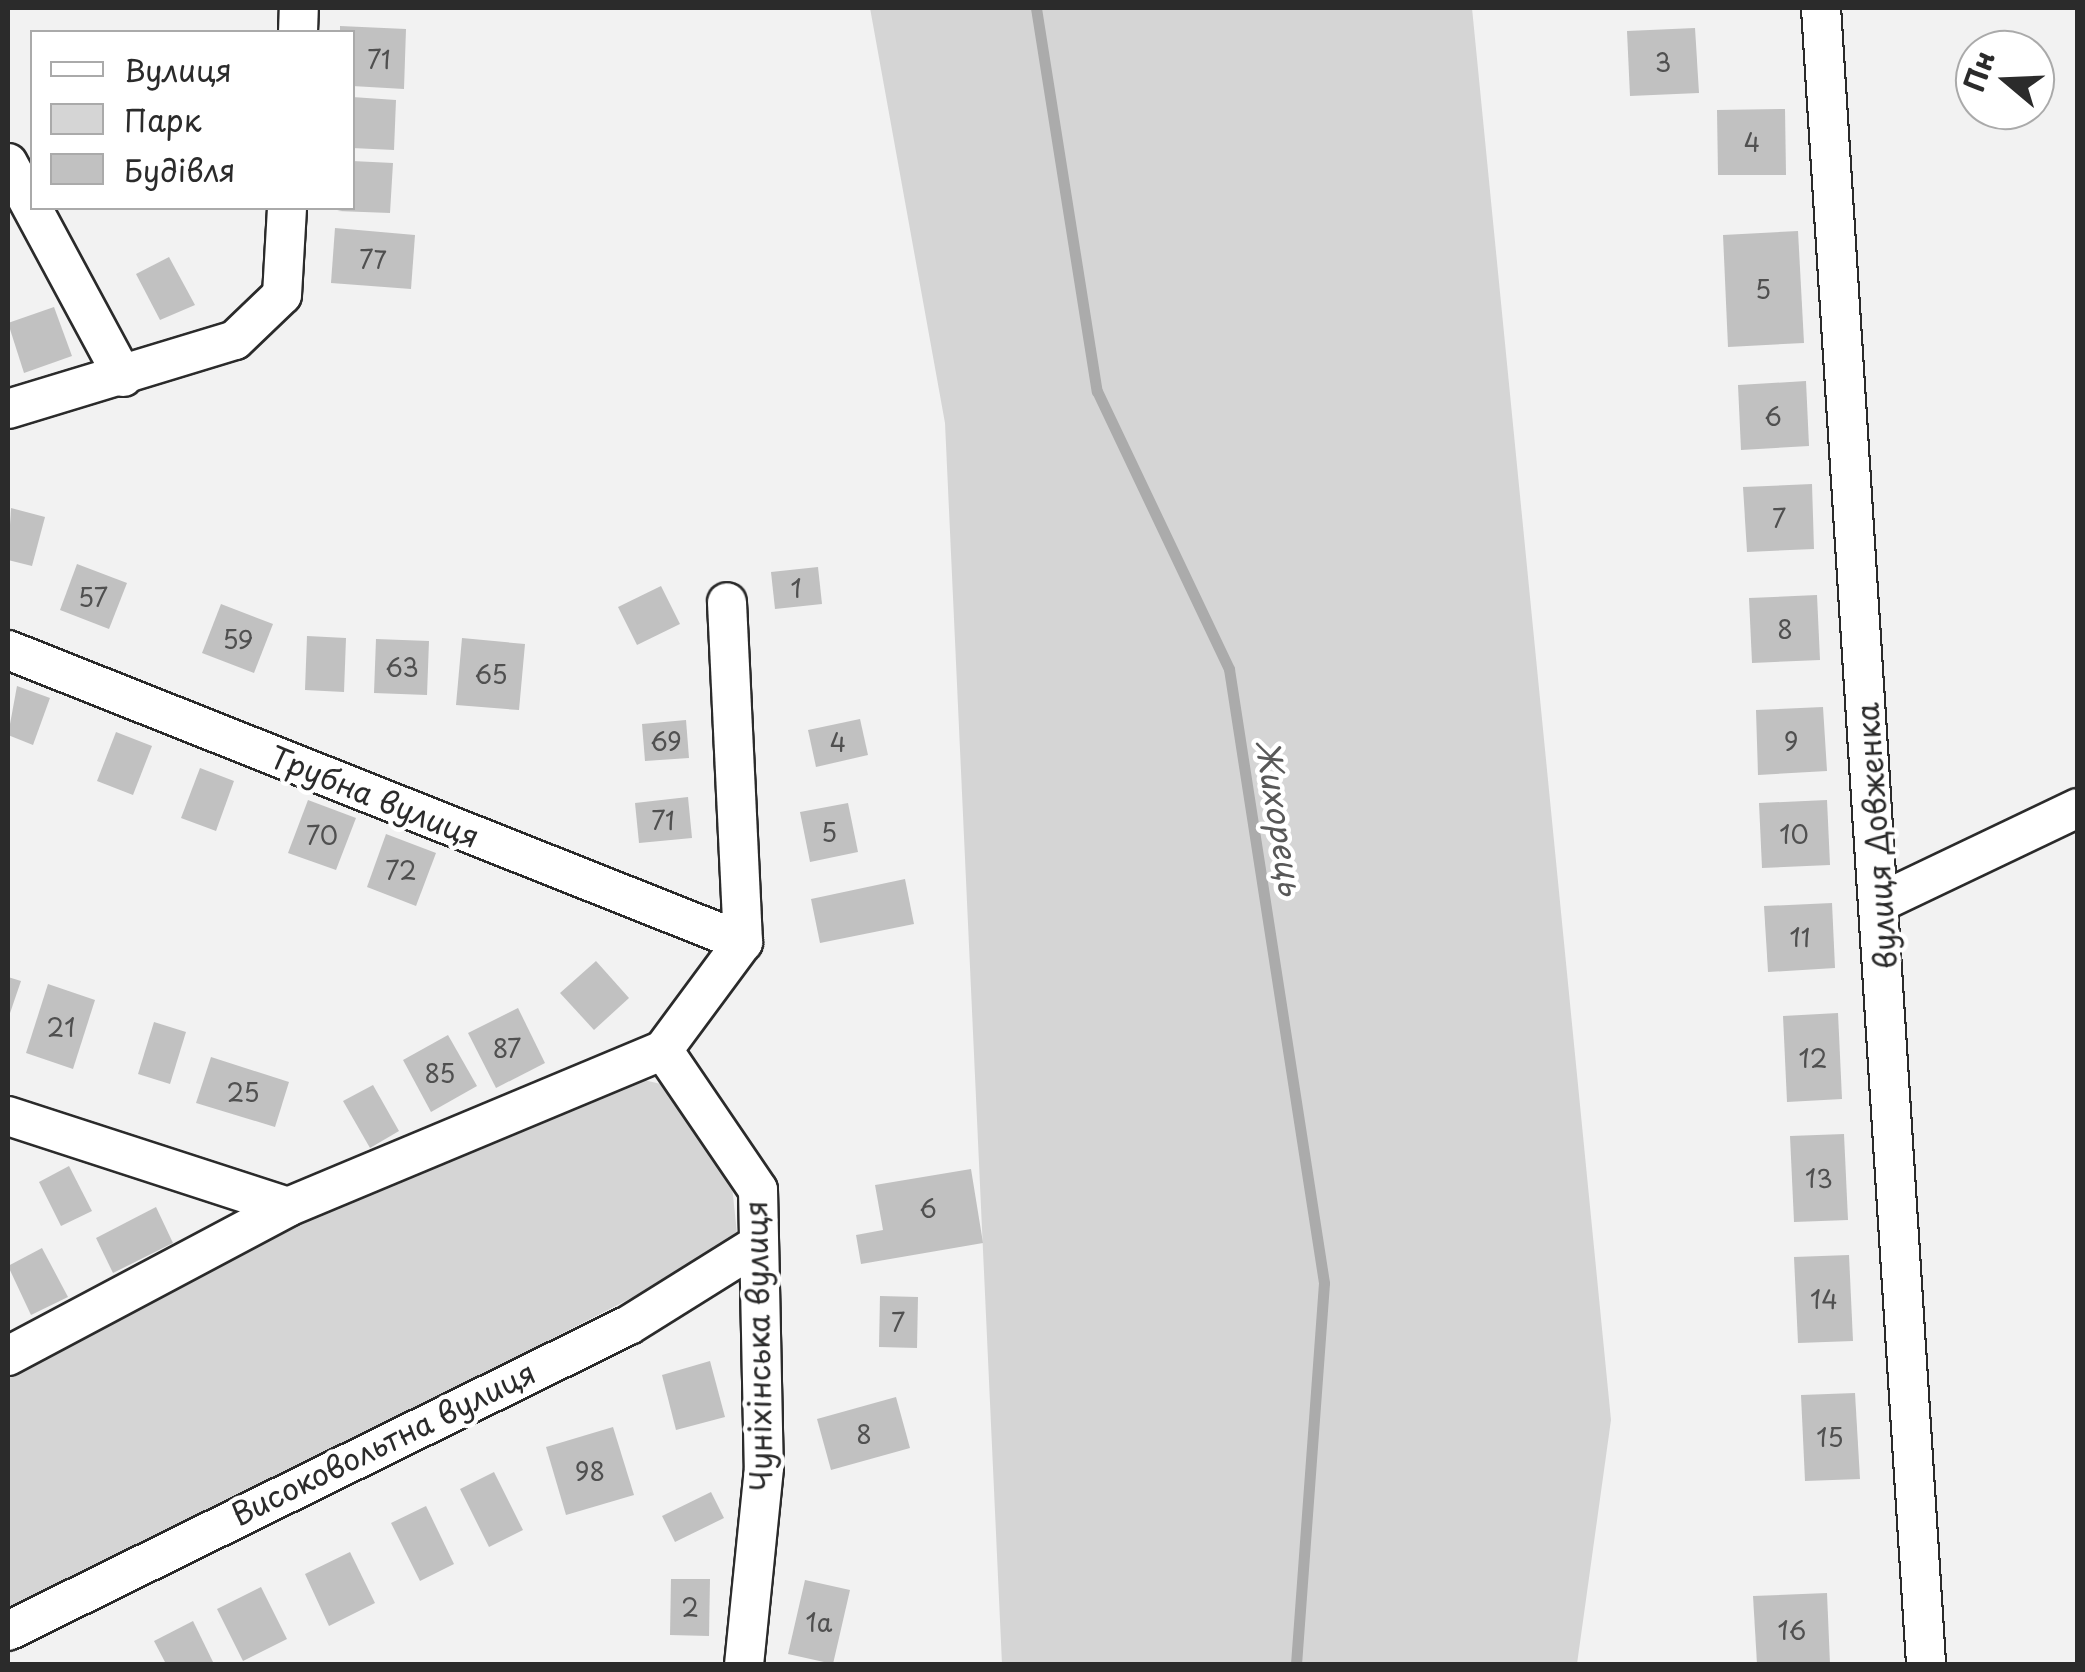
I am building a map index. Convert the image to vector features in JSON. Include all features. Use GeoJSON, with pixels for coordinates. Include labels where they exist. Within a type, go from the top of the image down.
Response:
{"type":"FeatureCollection","features":[{"type":"Feature","properties":{"kind":"street","name":"вулиця Довженка"},"geometry":{"type":"LineString","coordinates":[[1821,8],[1881,902],[1926,1664]]}},
{"type":"Feature","properties":{"kind":"street"},"geometry":{"type":"LineString","coordinates":[[8,164],[30,205]]}},
{"type":"Feature","properties":{"kind":"street"},"geometry":{"type":"LineString","coordinates":[[33,210],[123,376]]}},
{"type":"Feature","properties":{"kind":"street"},"geometry":{"type":"LineString","coordinates":[[8,410],[235,340],[282,295],[287,210]]}},
{"type":"Feature","properties":{"kind":"street"},"geometry":{"type":"LineString","coordinates":[[8,1356],[288,1206],[664,1050],[743,942],[727,602]]}},
{"type":"Feature","properties":{"kind":"street","name":"Трубна вулиця"},"geometry":{"type":"LineString","coordinates":[[8,650],[743,942]]}},
{"type":"Feature","properties":{"kind":"street"},"geometry":{"type":"LineString","coordinates":[[1881,902],[2078,808]]}},
{"type":"Feature","properties":{"kind":"street","name":"Чуніхінська вулиця"},"geometry":{"type":"LineString","coordinates":[[664,1050],[758,1190],[754,1248],[764,1468],[744,1664]]}},
{"type":"Feature","properties":{"kind":"street"},"geometry":{"type":"LineString","coordinates":[[8,1116],[288,1206]]}},
{"type":"Feature","properties":{"kind":"street","name":"Високовольтна вулиця"},"geometry":{"type":"LineString","coordinates":[[8,1631],[629,1325],[754,1248]]}},
{"type":"Feature","properties":{"kind":"green space"},"geometry":{"type":"Polygon","coordinates":[[[870,8],[1472,8],[1611,1420],[1577,1664],[1002,1664],[945,423],[870,8]]]}},
{"type":"Feature","properties":{"kind":"green space"},"geometry":{"type":"Polygon","coordinates":[[[627,1076],[682,1089],[730,1167],[738,1243],[8,1619],[8,1375],[273,1234],[627,1076]]]}},
{"type":"Feature","properties":{"kind":"building"},"geometry":{"type":"Polygon","coordinates":[[[340,26],[406,29],[404,89],[355,86],[355,30],[340,30],[340,26]]]}},
{"type":"Feature","properties":{"kind":"building"},"geometry":{"type":"Polygon","coordinates":[[[1695,28],[1699,93],[1630,96],[1627,31],[1695,28]]]}},
{"type":"Feature","properties":{"kind":"building"},"geometry":{"type":"Polygon","coordinates":[[[355,97],[396,100],[394,150],[355,148],[355,97]]]}},
{"type":"Feature","properties":{"kind":"building"},"geometry":{"type":"Polygon","coordinates":[[[1785,109],[1786,175],[1718,175],[1717,110],[1785,109]]]}},
{"type":"Feature","properties":{"kind":"building"},"geometry":{"type":"Polygon","coordinates":[[[355,161],[393,163],[390,213],[337,211],[355,210],[355,161]]]}},
{"type":"Feature","properties":{"kind":"building"},"geometry":{"type":"Polygon","coordinates":[[[335,228],[415,235],[411,289],[331,283],[335,228]]]}},
{"type":"Feature","properties":{"kind":"building"},"geometry":{"type":"Polygon","coordinates":[[[1798,231],[1804,343],[1728,347],[1723,235],[1798,231]]]}},
{"type":"Feature","properties":{"kind":"building"},"geometry":{"type":"Polygon","coordinates":[[[169,257],[195,305],[160,320],[136,274],[169,257]]]}},
{"type":"Feature","properties":{"kind":"building"},"geometry":{"type":"Polygon","coordinates":[[[54,307],[72,356],[24,373],[8,323],[54,307]]]}},
{"type":"Feature","properties":{"kind":"building"},"geometry":{"type":"Polygon","coordinates":[[[1806,381],[1809,446],[1741,450],[1738,385],[1806,381]]]}},
{"type":"Feature","properties":{"kind":"building"},"geometry":{"type":"Polygon","coordinates":[[[1812,484],[1814,549],[1747,552],[1743,487],[1812,484]]]}},
{"type":"Feature","properties":{"kind":"building"},"geometry":{"type":"Polygon","coordinates":[[[11,508],[45,517],[32,566],[8,560],[11,508]]]}},
{"type":"Feature","properties":{"kind":"building"},"geometry":{"type":"Polygon","coordinates":[[[77,564],[127,583],[109,629],[60,610],[77,564]]]}},
{"type":"Feature","properties":{"kind":"building"},"geometry":{"type":"Polygon","coordinates":[[[818,567],[822,604],[775,609],[771,572],[818,567]]]}},
{"type":"Feature","properties":{"kind":"building"},"geometry":{"type":"Polygon","coordinates":[[[661,586],[680,624],[637,645],[618,607],[661,586]]]}},
{"type":"Feature","properties":{"kind":"building"},"geometry":{"type":"Polygon","coordinates":[[[1817,595],[1820,660],[1752,663],[1749,598],[1817,595]]]}},
{"type":"Feature","properties":{"kind":"building"},"geometry":{"type":"Polygon","coordinates":[[[221,604],[273,624],[254,673],[202,653],[221,604]]]}},
{"type":"Feature","properties":{"kind":"building"},"geometry":{"type":"Polygon","coordinates":[[[307,636],[346,638],[344,692],[305,690],[307,636]]]}},
{"type":"Feature","properties":{"kind":"building"},"geometry":{"type":"Polygon","coordinates":[[[462,638],[525,644],[519,710],[456,705],[462,638]]]}},
{"type":"Feature","properties":{"kind":"building"},"geometry":{"type":"Polygon","coordinates":[[[376,639],[429,641],[427,695],[374,693],[376,639]]]}},
{"type":"Feature","properties":{"kind":"building"},"geometry":{"type":"Polygon","coordinates":[[[17,686],[50,698],[33,745],[8,735],[17,686]]]}},
{"type":"Feature","properties":{"kind":"building"},"geometry":{"type":"Polygon","coordinates":[[[1823,707],[1827,771],[1758,775],[1756,710],[1823,707]]]}},
{"type":"Feature","properties":{"kind":"building"},"geometry":{"type":"Polygon","coordinates":[[[860,719],[868,755],[816,767],[808,730],[860,719]]]}},
{"type":"Feature","properties":{"kind":"building"},"geometry":{"type":"Polygon","coordinates":[[[686,720],[689,758],[645,761],[642,724],[686,720]]]}},
{"type":"Feature","properties":{"kind":"building"},"geometry":{"type":"Polygon","coordinates":[[[116,732],[152,746],[133,795],[97,781],[116,732]]]}},
{"type":"Feature","properties":{"kind":"building"},"geometry":{"type":"Polygon","coordinates":[[[200,768],[234,781],[216,831],[181,818],[200,768]]]}},
{"type":"Feature","properties":{"kind":"building"},"geometry":{"type":"Polygon","coordinates":[[[688,797],[692,838],[639,843],[635,803],[688,797]]]}},
{"type":"Feature","properties":{"kind":"building"},"geometry":{"type":"Polygon","coordinates":[[[308,800],[356,818],[336,870],[288,853],[308,800]]]}},
{"type":"Feature","properties":{"kind":"building"},"geometry":{"type":"Polygon","coordinates":[[[1827,800],[1830,865],[1762,868],[1759,803],[1827,800]]]}},
{"type":"Feature","properties":{"kind":"building"},"geometry":{"type":"Polygon","coordinates":[[[848,803],[858,852],[810,862],[800,812],[848,803]]]}},
{"type":"Feature","properties":{"kind":"building"},"geometry":{"type":"Polygon","coordinates":[[[386,834],[436,853],[416,906],[367,887],[386,834]]]}},
{"type":"Feature","properties":{"kind":"building"},"geometry":{"type":"Polygon","coordinates":[[[905,879],[914,924],[820,943],[811,899],[905,879]]]}},
{"type":"Feature","properties":{"kind":"building"},"geometry":{"type":"Polygon","coordinates":[[[1832,903],[1835,968],[1768,972],[1764,906],[1832,903]]]}},
{"type":"Feature","properties":{"kind":"building"},"geometry":{"type":"Polygon","coordinates":[[[596,961],[629,998],[594,1030],[560,993],[596,961]]]}},
{"type":"Feature","properties":{"kind":"building"},"geometry":{"type":"Polygon","coordinates":[[[8,977],[21,981],[8,1019],[8,977]]]}},
{"type":"Feature","properties":{"kind":"building"},"geometry":{"type":"Polygon","coordinates":[[[48,984],[95,1000],[73,1069],[26,1053],[48,984]]]}},
{"type":"Feature","properties":{"kind":"building"},"geometry":{"type":"Polygon","coordinates":[[[518,1008],[545,1063],[496,1088],[468,1033],[518,1008]]]}},
{"type":"Feature","properties":{"kind":"building"},"geometry":{"type":"Polygon","coordinates":[[[1838,1013],[1842,1099],[1787,1102],[1783,1016],[1838,1013]]]}},
{"type":"Feature","properties":{"kind":"building"},"geometry":{"type":"Polygon","coordinates":[[[154,1022],[186,1032],[170,1084],[138,1074],[154,1022]]]}},
{"type":"Feature","properties":{"kind":"building"},"geometry":{"type":"Polygon","coordinates":[[[448,1035],[477,1086],[431,1112],[403,1060],[448,1035]]]}},
{"type":"Feature","properties":{"kind":"building"},"geometry":{"type":"Polygon","coordinates":[[[211,1057],[289,1082],[275,1127],[196,1103],[211,1057]]]}},
{"type":"Feature","properties":{"kind":"building"},"geometry":{"type":"Polygon","coordinates":[[[373,1085],[399,1131],[370,1148],[343,1101],[373,1085]]]}},
{"type":"Feature","properties":{"kind":"building"},"geometry":{"type":"Polygon","coordinates":[[[1844,1134],[1848,1220],[1794,1222],[1790,1136],[1844,1134]]]}},
{"type":"Feature","properties":{"kind":"building"},"geometry":{"type":"Polygon","coordinates":[[[69,1166],[92,1211],[61,1226],[39,1182],[69,1166]]]}},
{"type":"Feature","properties":{"kind":"building"},"geometry":{"type":"Polygon","coordinates":[[[971,1169],[983,1243],[861,1264],[856,1235],[883,1230],[875,1185],[971,1169]]]}},
{"type":"Feature","properties":{"kind":"building"},"geometry":{"type":"Polygon","coordinates":[[[156,1207],[173,1243],[113,1273],[96,1238],[156,1207]]]}},
{"type":"Feature","properties":{"kind":"building"},"geometry":{"type":"Polygon","coordinates":[[[42,1248],[68,1297],[31,1315],[8,1266],[42,1248]]]}},
{"type":"Feature","properties":{"kind":"building"},"geometry":{"type":"Polygon","coordinates":[[[1849,1255],[1853,1341],[1798,1343],[1794,1257],[1849,1255]]]}},
{"type":"Feature","properties":{"kind":"building"},"geometry":{"type":"Polygon","coordinates":[[[880,1296],[918,1297],[917,1348],[879,1347],[880,1296]]]}},
{"type":"Feature","properties":{"kind":"building"},"geometry":{"type":"Polygon","coordinates":[[[710,1361],[725,1417],[676,1430],[662,1375],[710,1361]]]}},
{"type":"Feature","properties":{"kind":"building"},"geometry":{"type":"Polygon","coordinates":[[[1855,1393],[1860,1479],[1805,1481],[1801,1395],[1855,1393]]]}},
{"type":"Feature","properties":{"kind":"building"},"geometry":{"type":"Polygon","coordinates":[[[896,1397],[910,1448],[831,1470],[817,1419],[896,1397]]]}},
{"type":"Feature","properties":{"kind":"building"},"geometry":{"type":"Polygon","coordinates":[[[613,1427],[634,1495],[566,1515],[546,1447],[613,1427]]]}},
{"type":"Feature","properties":{"kind":"building"},"geometry":{"type":"Polygon","coordinates":[[[494,1472],[523,1530],[489,1547],[460,1489],[494,1472]]]}},
{"type":"Feature","properties":{"kind":"building"},"geometry":{"type":"Polygon","coordinates":[[[711,1492],[724,1518],[675,1542],[662,1516],[711,1492]]]}},
{"type":"Feature","properties":{"kind":"building"},"geometry":{"type":"Polygon","coordinates":[[[426,1506],[454,1564],[420,1581],[391,1523],[426,1506]]]}},
{"type":"Feature","properties":{"kind":"building"},"geometry":{"type":"Polygon","coordinates":[[[350,1552],[375,1603],[329,1626],[305,1574],[350,1552]]]}},
{"type":"Feature","properties":{"kind":"building"},"geometry":{"type":"Polygon","coordinates":[[[671,1579],[710,1579],[709,1636],[670,1635],[671,1579]]]}},
{"type":"Feature","properties":{"kind":"building"},"geometry":{"type":"Polygon","coordinates":[[[805,1580],[850,1590],[833,1664],[788,1654],[805,1580]]]}},
{"type":"Feature","properties":{"kind":"building"},"geometry":{"type":"Polygon","coordinates":[[[261,1587],[287,1639],[243,1661],[217,1609],[261,1587]]]}},
{"type":"Feature","properties":{"kind":"building"},"geometry":{"type":"Polygon","coordinates":[[[1827,1593],[1830,1664],[1757,1664],[1753,1596],[1827,1593]]]}},
{"type":"Feature","properties":{"kind":"building"},"geometry":{"type":"Polygon","coordinates":[[[193,1621],[214,1664],[166,1664],[154,1641],[193,1621]]]}},
{"type":"Feature","properties":{"kind":"waterway","name":"Жихорець"},"geometry":{"type":"LineString","coordinates":[[1036,8],[1097,391],[1229,669],[1324,1283],[1296,1664]]}}]}
